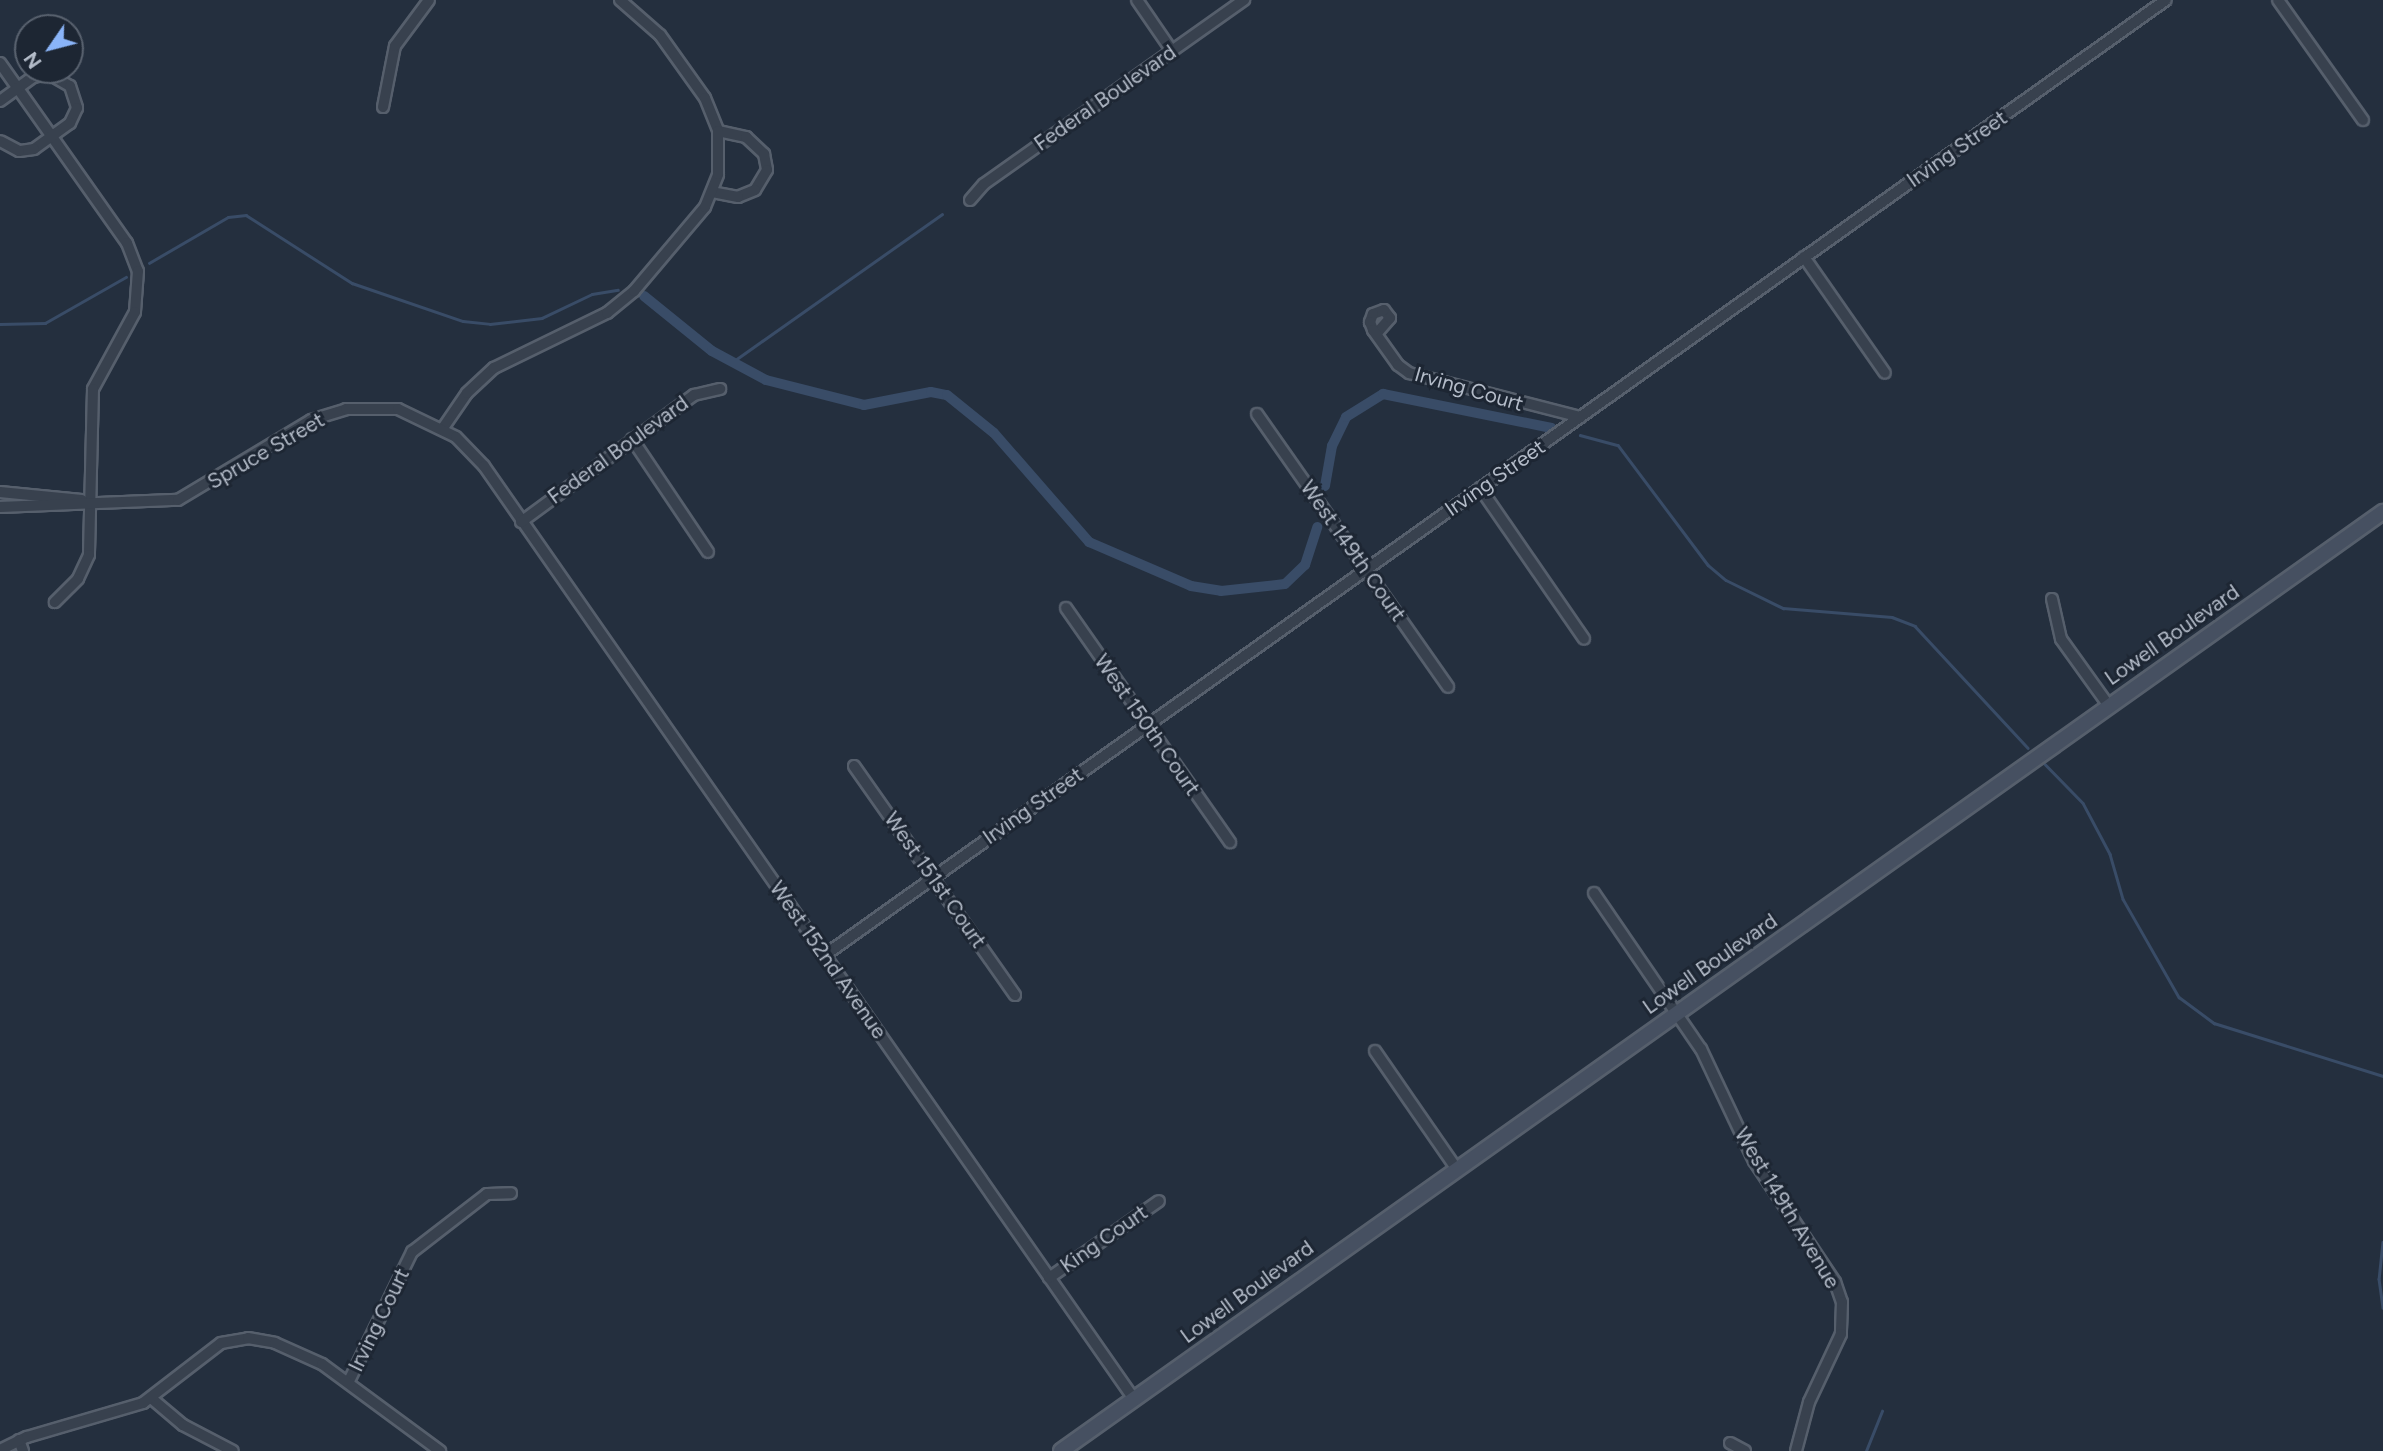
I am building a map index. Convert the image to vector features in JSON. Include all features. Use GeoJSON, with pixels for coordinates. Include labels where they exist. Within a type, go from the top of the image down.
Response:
{"type":"FeatureCollection","features":[{"type":"Feature","properties":{"kind":"main road","name":"Lowell Boulevard"},"geometry":{"type":"LineString","coordinates":[[1061,1451],[2383,512]]}},
{"type":"Feature","properties":{"kind":"street"},"geometry":{"type":"LineString","coordinates":[[383,107],[395,46],[429,0]]}},
{"type":"Feature","properties":{"kind":"street"},"geometry":{"type":"LineString","coordinates":[[443,428],[467,393],[494,368],[621,303],[712,192],[720,160],[718,131],[705,98],[660,36],[620,0]]}},
{"type":"Feature","properties":{"kind":"street"},"geometry":{"type":"LineString","coordinates":[[1137,0],[1172,51]]}},
{"type":"Feature","properties":{"kind":"street","name":"Federal Boulevard"},"geometry":{"type":"LineString","coordinates":[[970,200],[984,184],[1244,0]]}},
{"type":"Feature","properties":{"kind":"street","name":"Irving Street"},"geometry":{"type":"LineString","coordinates":[[825,955],[2166,0]]}},
{"type":"Feature","properties":{"kind":"street"},"geometry":{"type":"LineString","coordinates":[[2278,0],[2363,120]]}},
{"type":"Feature","properties":{"kind":"street"},"geometry":{"type":"LineString","coordinates":[[0,63],[127,243],[138,271],[135,312],[93,389],[89,502],[91,542],[85,567],[55,602]]}},
{"type":"Feature","properties":{"kind":"street"},"geometry":{"type":"LineString","coordinates":[[0,101],[17,87],[49,74],[71,86],[75,116],[53,137],[27,151],[0,141]]}},
{"type":"Feature","properties":{"kind":"street"},"geometry":{"type":"LineString","coordinates":[[712,192],[747,195],[761,184],[767,170],[764,154],[754,141],[718,131]]}},
{"type":"Feature","properties":{"kind":"street"},"geometry":{"type":"LineString","coordinates":[[1804,257],[1885,373]]}},
{"type":"Feature","properties":{"kind":"street","name":"Irving Court"},"geometry":{"type":"LineString","coordinates":[[1377,333],[1409,373],[1580,417]]}},
{"type":"Feature","properties":{"kind":"street","name":"Federal Boulevard"},"geometry":{"type":"LineString","coordinates":[[522,522],[694,394],[720,389]]}},
{"type":"Feature","properties":{"kind":"street","name":"Spruce Street"},"geometry":{"type":"LineString","coordinates":[[0,507],[178,500],[311,420],[346,409],[398,409],[443,428],[478,458],[522,522]]}},
{"type":"Feature","properties":{"kind":"street","name":"West 149th Court"},"geometry":{"type":"LineString","coordinates":[[1257,414],[1448,687]]}},
{"type":"Feature","properties":{"kind":"street"},"geometry":{"type":"LineString","coordinates":[[632,439],[708,552]]}},
{"type":"Feature","properties":{"kind":"street"},"geometry":{"type":"LineString","coordinates":[[1480,488],[1584,639]]}},
{"type":"Feature","properties":{"kind":"street","name":"Spruce Street"},"geometry":{"type":"LineString","coordinates":[[0,492],[52,493],[89,502]]}},
{"type":"Feature","properties":{"kind":"street","name":"West 152nd Avenue"},"geometry":{"type":"LineString","coordinates":[[522,522],[1134,1399]]}},
{"type":"Feature","properties":{"kind":"street"},"geometry":{"type":"LineString","coordinates":[[2052,599],[2062,639],[2109,706]]}},
{"type":"Feature","properties":{"kind":"street","name":"West 150th Court"},"geometry":{"type":"LineString","coordinates":[[1066,608],[1230,842]]}},
{"type":"Feature","properties":{"kind":"street","name":"West 151st Court"},"geometry":{"type":"LineString","coordinates":[[854,765],[1015,995]]}},
{"type":"Feature","properties":{"kind":"street"},"geometry":{"type":"LineString","coordinates":[[1594,893],[1677,1013]]}},
{"type":"Feature","properties":{"kind":"street","name":"West 149th Avenue"},"geometry":{"type":"LineString","coordinates":[[1677,1013],[1714,1072],[1754,1161],[1835,1282],[1842,1302],[1838,1347],[1809,1402],[1796,1451]]}},
{"type":"Feature","properties":{"kind":"street"},"geometry":{"type":"LineString","coordinates":[[1375,1051],[1457,1168]]}},
{"type":"Feature","properties":{"kind":"street","name":"Irving Court"},"geometry":{"type":"LineString","coordinates":[[349,1381],[412,1252],[487,1194],[511,1193]]}},
{"type":"Feature","properties":{"kind":"street","name":"King Court"},"geometry":{"type":"LineString","coordinates":[[1049,1278],[1159,1201]]}},
{"type":"Feature","properties":{"kind":"street"},"geometry":{"type":"LineString","coordinates":[[0,1450],[19,1440],[115,1415],[150,1398],[221,1343],[247,1338],[298,1352],[349,1381],[440,1451]]}},
{"type":"Feature","properties":{"kind":"street"},"geometry":{"type":"LineString","coordinates":[[150,1398],[183,1425],[233,1451]]}},
{"type":"Feature","properties":{"kind":"street"},"geometry":{"type":"LineString","coordinates":[[19,1440],[23,1451]]}},
{"type":"Feature","properties":{"kind":"street"},"geometry":{"type":"LineString","coordinates":[[1730,1443],[1745,1451]]}},
{"type":"Feature","properties":{"kind":"waterway"},"geometry":{"type":"LineString","coordinates":[[731,363],[942,214]]}},
{"type":"Feature","properties":{"kind":"waterway"},"geometry":{"type":"LineString","coordinates":[[149,263],[228,217],[246,215],[352,283],[463,321],[490,324],[542,318],[592,294],[618,290]]}},
{"type":"Feature","properties":{"kind":"waterway"},"geometry":{"type":"LineString","coordinates":[[0,324],[45,323],[126,277]]}},
{"type":"Feature","properties":{"kind":"waterway"},"geometry":{"type":"LineString","coordinates":[[644,296],[712,351],[766,380],[864,405],[931,392],[947,395],[994,433],[1089,542],[1191,586],[1221,591],[1285,584],[1305,565],[1317,527]]}},
{"type":"Feature","properties":{"kind":"waterway"},"geometry":{"type":"LineString","coordinates":[[1325,486],[1332,446],[1346,417],[1383,394],[1552,428]]}},
{"type":"Feature","properties":{"kind":"waterway"},"geometry":{"type":"LineString","coordinates":[[1580,435],[1618,445],[1708,565],[1726,580],[1783,608],[1892,617],[1915,626],[2028,748]]}},
{"type":"Feature","properties":{"kind":"waterway"},"geometry":{"type":"LineString","coordinates":[[2045,764],[2083,803],[2110,854],[2123,899],[2179,997],[2214,1023],[2383,1076]]}},
{"type":"Feature","properties":{"kind":"waterway"},"geometry":{"type":"LineString","coordinates":[[2383,1242],[2379,1279],[2383,1308]]}},
{"type":"Feature","properties":{"kind":"waterway"},"geometry":{"type":"LineString","coordinates":[[1866,1451],[1882,1411]]}}]}
